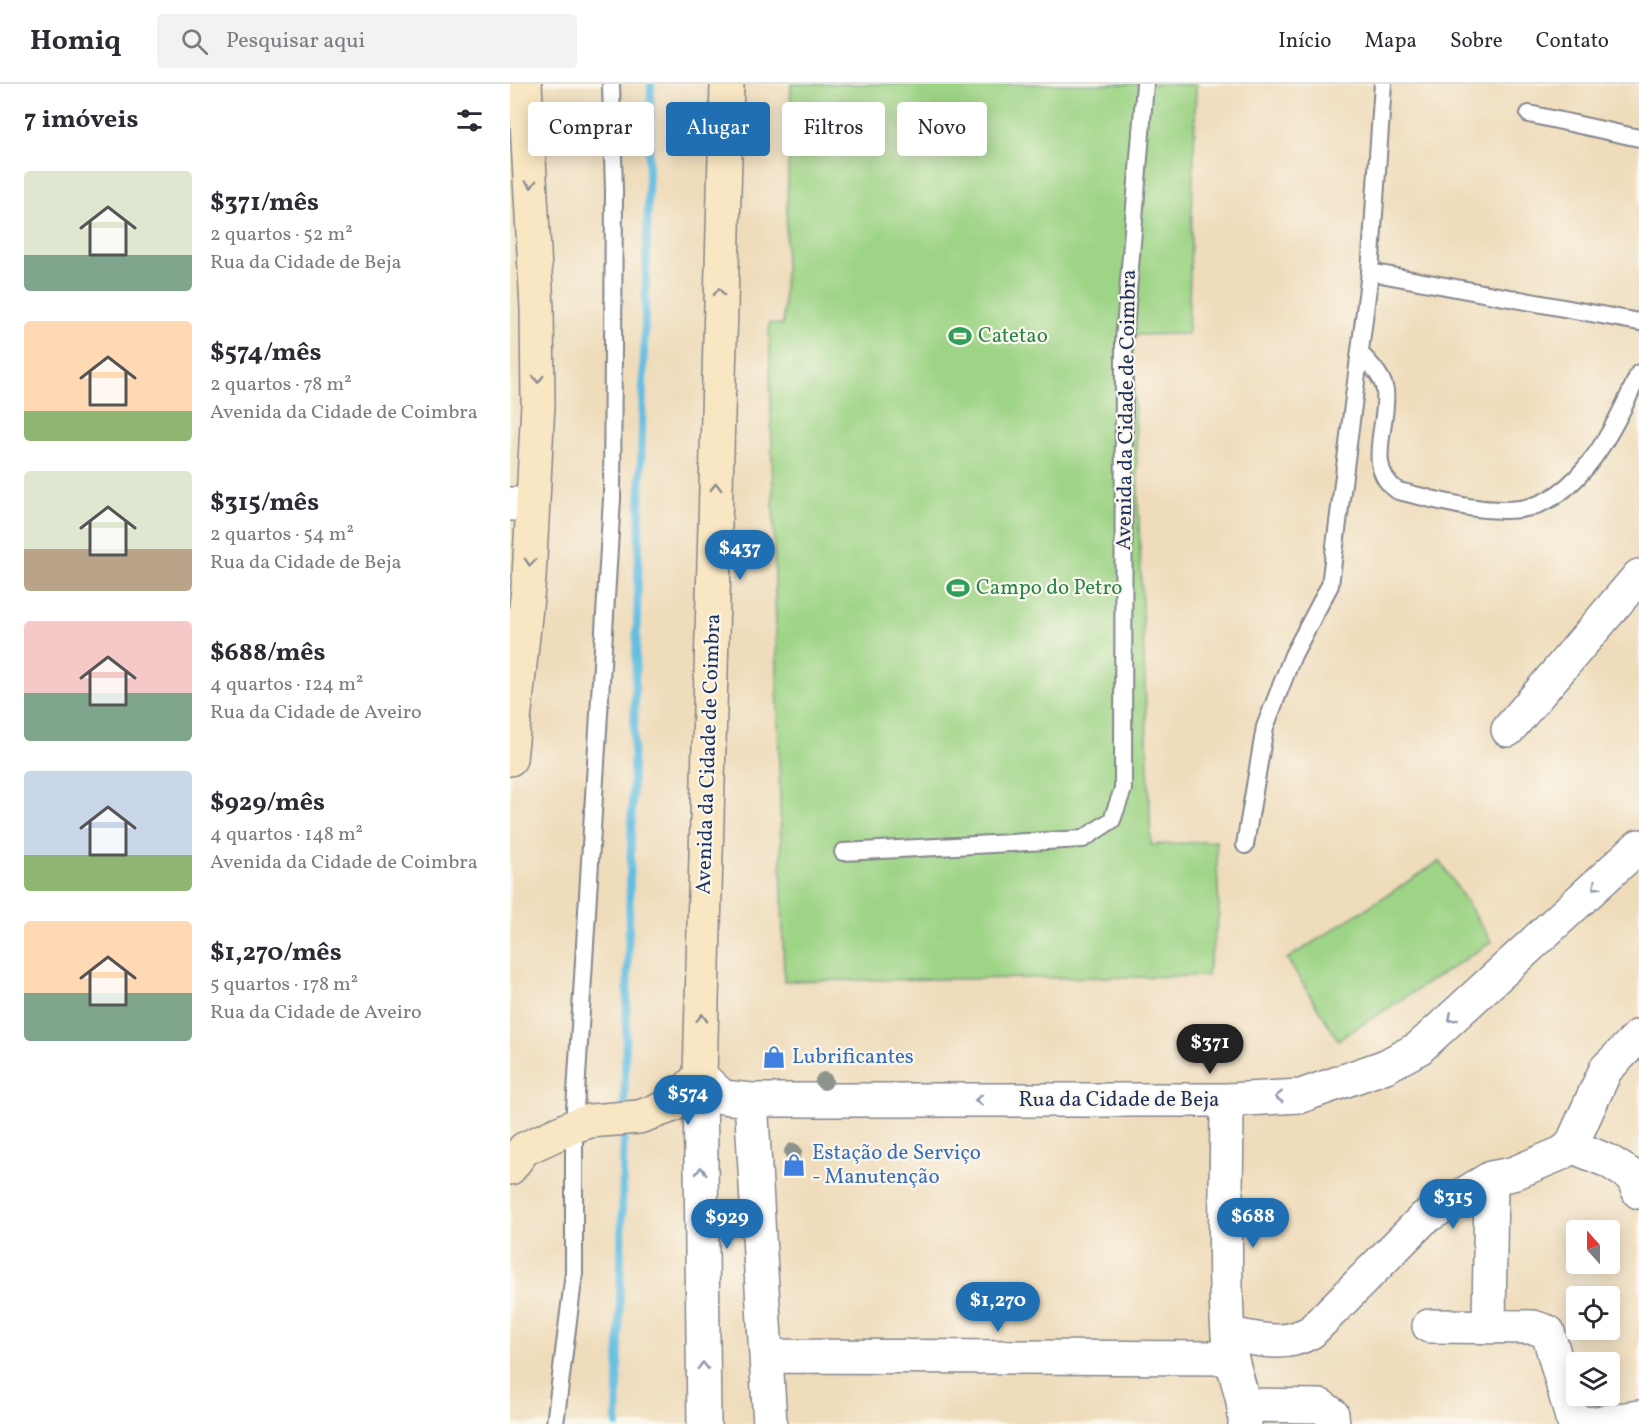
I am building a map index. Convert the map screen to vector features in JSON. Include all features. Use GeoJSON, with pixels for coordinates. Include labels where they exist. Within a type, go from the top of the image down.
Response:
{"type":"FeatureCollection","features":[{"type":"Feature","properties":{"kind":"main road"},"geometry":{"type":"LineString","coordinates":[[510,759],[529,578],[521,504],[538,404],[537,308],[525,84]]}},
{"type":"Feature","properties":{"kind":"main road","name":"Avenida da Cidade de Coimbra"},"geometry":{"type":"LineString","coordinates":[[700,1076],[727,84]]}},
{"type":"Feature","properties":{"kind":"main road"},"geometry":{"type":"LineString","coordinates":[[510,1168],[524,1149],[574,1126],[624,1118],[671,1106],[700,1076]]}},
{"type":"Feature","properties":{"kind":"street"},"geometry":{"type":"LineString","coordinates":[[1508,730],[1639,576]]}},
{"type":"Feature","properties":{"kind":"street","name":"Rua da Cidade de Beja"},"geometry":{"type":"LineString","coordinates":[[700,1076],[723,1097],[751,1100],[1227,1100],[1301,1096],[1386,1066],[1419,1048],[1639,846]]}},
{"type":"Feature","properties":{"kind":"street"},"geometry":{"type":"LineString","coordinates":[[767,1356],[1229,1346],[1297,1340],[1311,1332],[1412,1227],[1491,1178],[1512,1174],[1562,1153],[1571,1146],[1606,1069],[1639,1036]]}},
{"type":"Feature","properties":{"kind":"street","name":"Avenida da Cidade de Coimbra"},"geometry":{"type":"LineString","coordinates":[[700,1076],[704,1424]]}},
{"type":"Feature","properties":{"kind":"street"},"geometry":{"type":"LineString","coordinates":[[751,1100],[770,1424]]}},
{"type":"Feature","properties":{"kind":"street"},"geometry":{"type":"LineString","coordinates":[[1227,1100],[1229,1346],[1245,1414],[1321,1406],[1332,1414],[1333,1424]]}},
{"type":"Feature","properties":{"kind":"street"},"geometry":{"type":"LineString","coordinates":[[1571,1146],[1608,1161],[1632,1176],[1639,1192]]}},
{"type":"Feature","properties":{"kind":"street"},"geometry":{"type":"LineString","coordinates":[[1489,1327],[1491,1178]]}},
{"type":"Feature","properties":{"kind":"street"},"geometry":{"type":"LineString","coordinates":[[1429,1326],[1533,1328],[1548,1332],[1572,1418],[1587,1424],[1639,1417]]}},
{"type":"Feature","properties":{"kind":"lane"},"geometry":{"type":"LineString","coordinates":[[555,1424],[574,1273],[574,1126],[612,500],[614,191],[611,84]]}},
{"type":"Feature","properties":{"kind":"lane","name":"Avenida da Cidade de Coimbra"},"geometry":{"type":"LineString","coordinates":[[843,852],[1083,839],[1112,820],[1123,789],[1124,341],[1145,84]]}},
{"type":"Feature","properties":{"kind":"lane"},"geometry":{"type":"LineString","coordinates":[[1245,845],[1265,727],[1293,655],[1330,585],[1370,272],[1383,84]]}},
{"type":"Feature","properties":{"kind":"lane"},"geometry":{"type":"LineString","coordinates":[[1529,114],[1639,138]]}},
{"type":"Feature","properties":{"kind":"lane"},"geometry":{"type":"LineString","coordinates":[[1370,272],[1639,321]]}},
{"type":"Feature","properties":{"kind":"lane"},"geometry":{"type":"LineString","coordinates":[[1360,353],[1380,377],[1385,391],[1379,464],[1389,485],[1398,491],[1462,506],[1498,510],[1537,506],[1572,484],[1623,410],[1639,373]]}},
{"type":"Feature","properties":{"kind":"green space","name":"Campo do Petro"},"geometry":{"type":"Polygon","coordinates":[[[791,84],[1196,84],[1188,334],[1132,335],[1151,845],[1216,841],[1219,913],[1207,976],[784,981],[769,323],[783,325],[789,156],[885,156],[885,102],[790,102],[791,84]]]}},
{"type":"Feature","properties":{"kind":"green space"},"geometry":{"type":"Polygon","coordinates":[[[1440,861],[1492,942],[1338,1040],[1287,959],[1440,861]]]}},
{"type":"Feature","properties":{"kind":"waterway"},"geometry":{"type":"LineString","coordinates":[[624,1112],[651,84]]}},
{"type":"Feature","properties":{"kind":"waterway"},"geometry":{"type":"LineString","coordinates":[[617,1424],[624,1125]]}},
{"type":"Feature","properties":{"kind":"place","name":"Catetao"},"geometry":{"type":"Point","coordinates":[960,336]}},
{"type":"Feature","properties":{"kind":"place","name":"Campo do Petro"},"geometry":{"type":"Point","coordinates":[958,588]}},
{"type":"Feature","properties":{"kind":"place","name":"Lubrificantes"},"geometry":{"type":"Point","coordinates":[774,1057]}},
{"type":"Feature","properties":{"kind":"place","name":"Estação de Serviço - Manutenção"},"geometry":{"type":"Point","coordinates":[794,1165]}}]}
